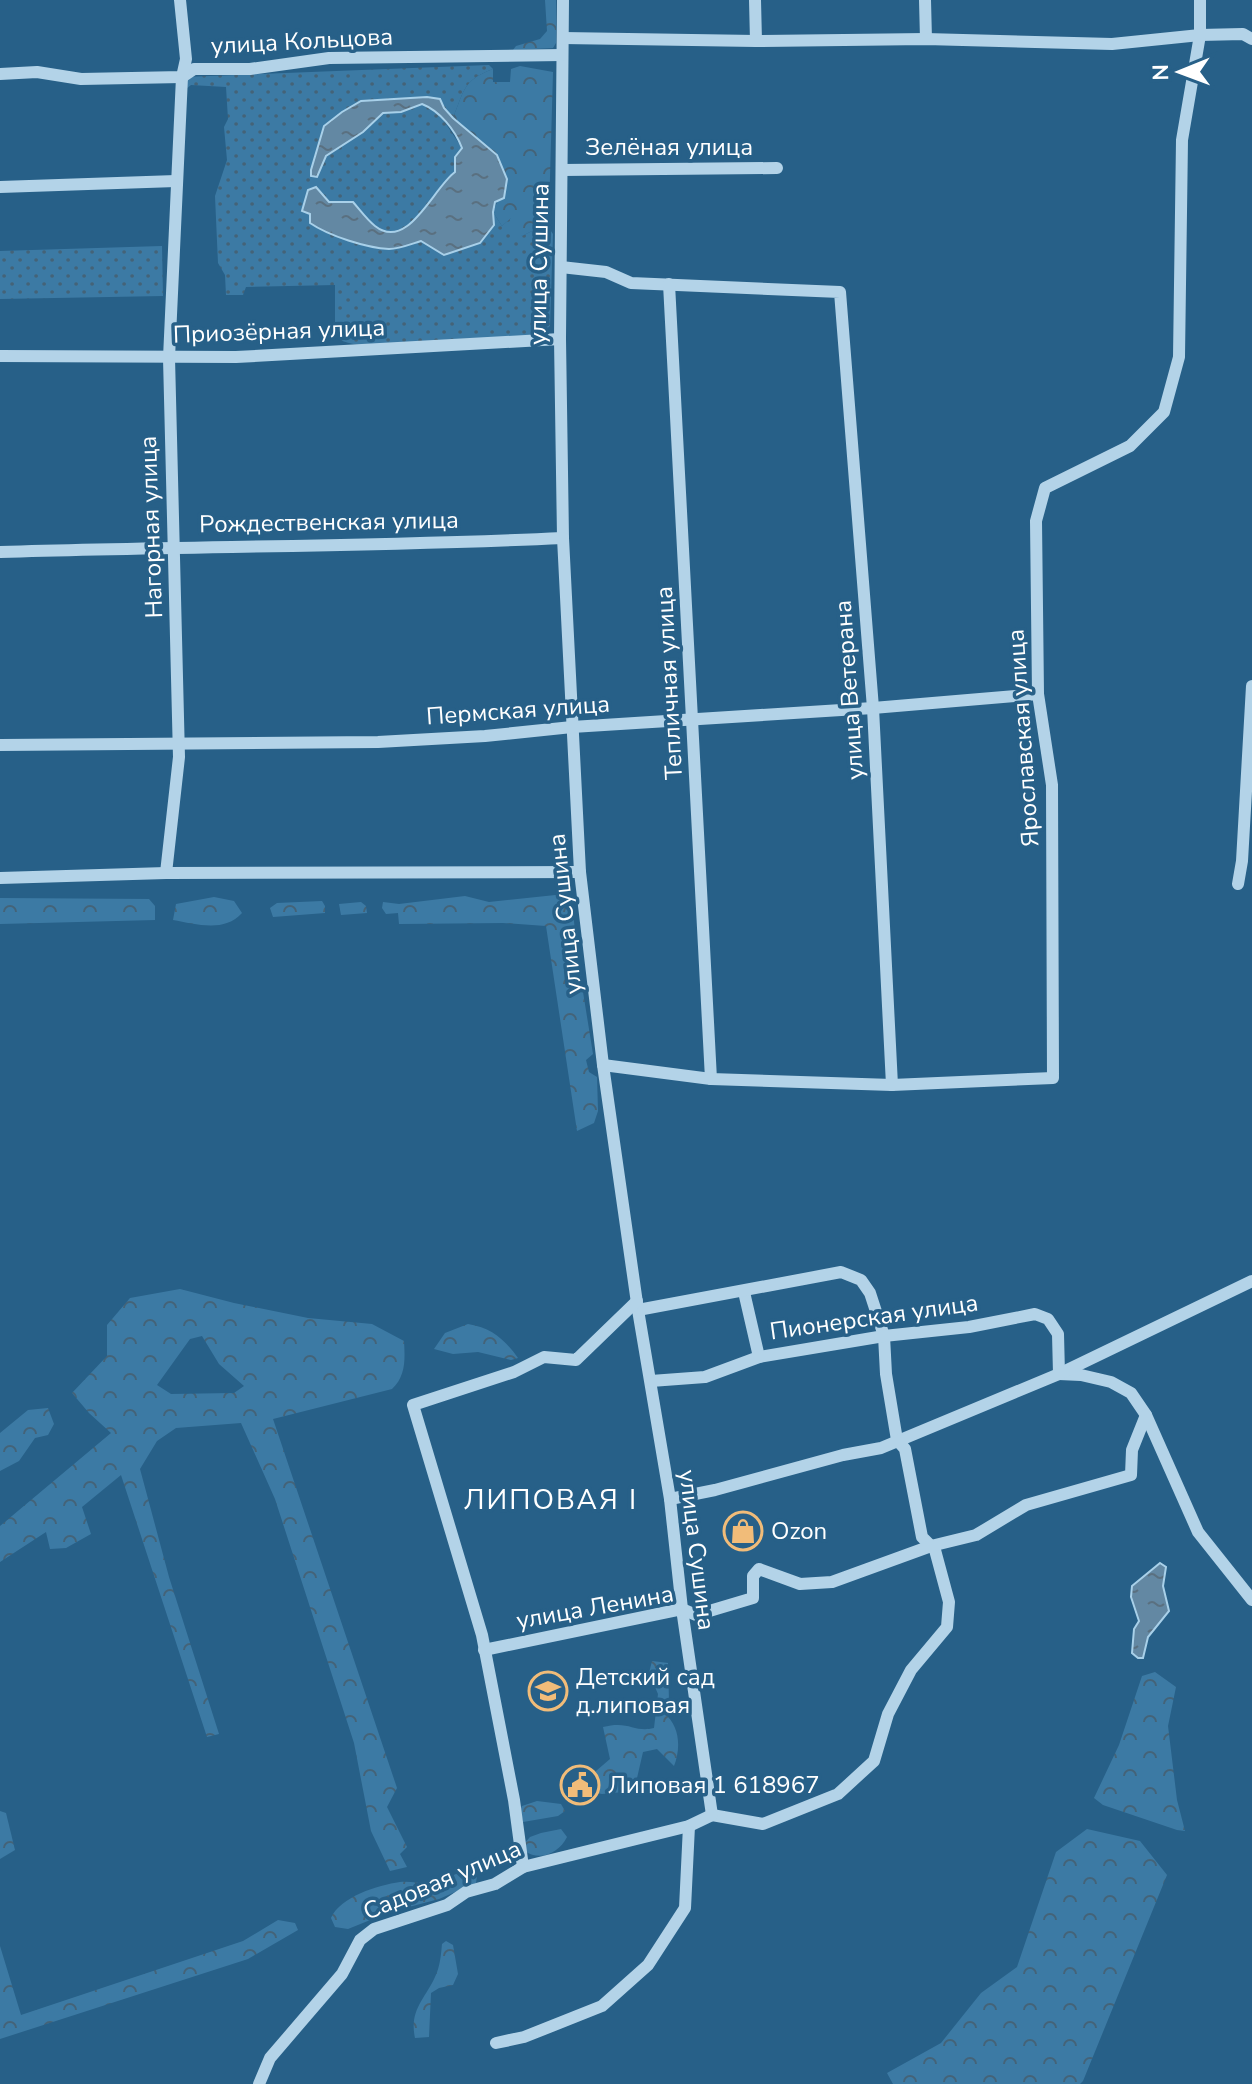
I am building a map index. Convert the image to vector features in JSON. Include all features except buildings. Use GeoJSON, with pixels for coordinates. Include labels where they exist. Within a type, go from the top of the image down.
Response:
{"type":"FeatureCollection","features":[{"type":"Feature","properties":{"kind":"street","name":"Нагорная улица"},"geometry":{"type":"LineString","coordinates":[[166,873],[179,745],[169,358],[176,181],[182,77],[186,59],[180,0]]}},
{"type":"Feature","properties":{"kind":"street","name":"улица Сушина"},"geometry":{"type":"LineString","coordinates":[[563,0],[560,339],[563,538],[580,872],[603,1065],[670,1499],[682,1609],[712,1815]]}},
{"type":"Feature","properties":{"kind":"street"},"geometry":{"type":"LineString","coordinates":[[755,0],[756,41]]}},
{"type":"Feature","properties":{"kind":"street"},"geometry":{"type":"LineString","coordinates":[[925,0],[926,39]]}},
{"type":"Feature","properties":{"kind":"street","name":"Ярославская улица"},"geometry":{"type":"LineString","coordinates":[[892,1085],[1053,1078],[1052,785],[1038,694],[1036,521],[1045,488],[1130,446],[1164,412],[1173,387],[1179,357],[1182,140],[1200,35],[1200,0]]}},
{"type":"Feature","properties":{"kind":"street"},"geometry":{"type":"LineString","coordinates":[[563,38],[756,41],[926,39],[1112,44],[1200,35],[1243,34],[1252,39]]}},
{"type":"Feature","properties":{"kind":"street","name":"улица Кольцова"},"geometry":{"type":"LineString","coordinates":[[0,74],[37,72],[81,79],[182,77],[194,69],[250,69],[329,58],[562,55]]}},
{"type":"Feature","properties":{"kind":"street","name":"Зелёная улица"},"geometry":{"type":"LineString","coordinates":[[562,170],[777,168]]}},
{"type":"Feature","properties":{"kind":"street"},"geometry":{"type":"LineString","coordinates":[[0,187],[176,181]]}},
{"type":"Feature","properties":{"kind":"street"},"geometry":{"type":"LineString","coordinates":[[561,267],[606,272],[631,283],[669,284]]}},
{"type":"Feature","properties":{"kind":"street","name":"улица Ветерана"},"geometry":{"type":"LineString","coordinates":[[669,284],[840,292],[873,708],[892,1085]]}},
{"type":"Feature","properties":{"kind":"street","name":"Тепличная улица"},"geometry":{"type":"LineString","coordinates":[[669,284],[711,1079]]}},
{"type":"Feature","properties":{"kind":"street","name":"Приозёрная улица"},"geometry":{"type":"LineString","coordinates":[[0,356],[169,358],[560,339]]}},
{"type":"Feature","properties":{"kind":"street","name":"Рождественская улица"},"geometry":{"type":"LineString","coordinates":[[0,552],[423,544],[563,538]]}},
{"type":"Feature","properties":{"kind":"street"},"geometry":{"type":"LineString","coordinates":[[1238,884],[1252,686]]}},
{"type":"Feature","properties":{"kind":"street","name":"Пермская улица"},"geometry":{"type":"LineString","coordinates":[[0,745],[378,742],[1038,694]]}},
{"type":"Feature","properties":{"kind":"street"},"geometry":{"type":"LineString","coordinates":[[0,878],[166,873],[580,872]]}},
{"type":"Feature","properties":{"kind":"street"},"geometry":{"type":"LineString","coordinates":[[603,1065],[711,1079],[892,1085]]}},
{"type":"Feature","properties":{"kind":"street"},"geometry":{"type":"LineString","coordinates":[[523,1867],[514,1800],[478,1621],[413,1405],[514,1372],[544,1357],[576,1360],[638,1306],[744,1292],[841,1272],[861,1280],[870,1293],[884,1336],[886,1374],[897,1440],[905,1449],[922,1537],[935,1550],[949,1602],[947,1627],[911,1670],[888,1714],[874,1761],[838,1794],[763,1824],[712,1815]]}},
{"type":"Feature","properties":{"kind":"street"},"geometry":{"type":"LineString","coordinates":[[670,1499],[881,1448],[1059,1374],[1252,1281]]}},
{"type":"Feature","properties":{"kind":"street"},"geometry":{"type":"LineString","coordinates":[[744,1292],[759,1357]]}},
{"type":"Feature","properties":{"kind":"street","name":"Пионерская улица"},"geometry":{"type":"LineString","coordinates":[[651,1381],[705,1377],[759,1357],[884,1336],[969,1327],[1035,1314],[1048,1319],[1058,1334],[1059,1374]]}},
{"type":"Feature","properties":{"kind":"street"},"geometry":{"type":"LineString","coordinates":[[1059,1374],[1111,1382],[1131,1393],[1146,1415],[1198,1532],[1252,1600]]}},
{"type":"Feature","properties":{"kind":"street","name":"улица Ленина"},"geometry":{"type":"LineString","coordinates":[[484,1650],[682,1609],[696,1615],[753,1598],[753,1576],[759,1569],[800,1584],[832,1582],[931,1546],[976,1535],[1026,1505],[1131,1475],[1132,1450],[1146,1415]]}},
{"type":"Feature","properties":{"kind":"street","name":"Садовая улица"},"geometry":{"type":"LineString","coordinates":[[259,2084],[270,2058],[342,1974],[360,1940],[374,1929],[447,1905],[466,1892],[495,1884],[523,1867],[689,1826],[712,1815]]}},
{"type":"Feature","properties":{"kind":"street"},"geometry":{"type":"LineString","coordinates":[[496,2043],[524,2037],[602,2006],[648,1965],[685,1908],[689,1826]]}},
{"type":"Feature","properties":{"kind":"green space"},"geometry":{"type":"Polygon","coordinates":[[[545,0],[556,0],[556,43],[553,48],[513,50],[516,46],[540,39],[547,31],[545,0]]]}},
{"type":"Feature","properties":{"kind":"green space"},"geometry":{"type":"Polygon","coordinates":[[[489,65],[493,69],[470,82],[453,118],[444,108],[408,99],[378,99],[361,101],[324,126],[317,177],[326,157],[363,132],[383,113],[401,112],[422,104],[436,109],[462,148],[455,157],[456,172],[413,221],[396,234],[389,233],[372,223],[353,202],[329,202],[310,214],[311,223],[328,233],[360,244],[390,249],[421,241],[444,255],[480,243],[493,212],[502,226],[512,217],[522,236],[546,224],[553,234],[550,326],[536,335],[517,338],[361,345],[335,337],[335,285],[246,287],[243,295],[226,295],[225,275],[218,263],[215,196],[227,160],[224,127],[228,119],[226,87],[191,85],[186,89],[185,77],[489,65]]]}},
{"type":"Feature","properties":{"kind":"green space"},"geometry":{"type":"Polygon","coordinates":[[[520,66],[553,72],[549,211],[546,224],[522,236],[512,230],[511,218],[502,226],[493,212],[507,179],[497,155],[453,118],[470,82],[493,69],[493,82],[510,82],[511,69],[520,66]]]}},
{"type":"Feature","properties":{"kind":"green space"},"geometry":{"type":"Polygon","coordinates":[[[162,246],[163,296],[0,299],[0,251],[162,246]]]}},
{"type":"Feature","properties":{"kind":"green space"},"geometry":{"type":"Polygon","coordinates":[[[565,894],[572,902],[593,1054],[586,1060],[589,1072],[597,1077],[598,1111],[594,1123],[577,1131],[546,926],[503,923],[399,924],[398,913],[386,914],[382,908],[383,902],[399,904],[465,896],[489,902],[565,894]]]}},
{"type":"Feature","properties":{"kind":"green space"},"geometry":{"type":"Polygon","coordinates":[[[214,897],[234,901],[242,913],[218,925],[173,920],[176,904],[214,897]]]}},
{"type":"Feature","properties":{"kind":"green space"},"geometry":{"type":"Polygon","coordinates":[[[0,898],[149,899],[155,906],[155,920],[0,924],[0,898]]]}},
{"type":"Feature","properties":{"kind":"green space"},"geometry":{"type":"Polygon","coordinates":[[[322,901],[325,913],[273,917],[270,908],[277,903],[322,901]]]}},
{"type":"Feature","properties":{"kind":"green space"},"geometry":{"type":"Polygon","coordinates":[[[361,902],[366,906],[367,913],[341,915],[339,904],[361,902]]]}},
{"type":"Feature","properties":{"kind":"green space"},"geometry":{"type":"Polygon","coordinates":[[[180,1289],[308,1318],[372,1324],[404,1341],[402,1373],[392,1389],[273,1419],[397,1788],[387,1807],[407,1847],[400,1854],[407,1867],[390,1871],[371,1831],[354,1743],[275,1499],[241,1423],[176,1428],[157,1441],[140,1469],[169,1577],[219,1734],[207,1737],[121,1475],[82,1507],[91,1534],[66,1548],[50,1549],[46,1532],[0,1562],[0,1526],[111,1433],[72,1393],[107,1356],[107,1325],[130,1298],[180,1289]],[[202,1336],[190,1339],[157,1385],[171,1394],[234,1393],[244,1386],[219,1364],[202,1336]]]}},
{"type":"Feature","properties":{"kind":"green space"},"geometry":{"type":"Polygon","coordinates":[[[468,1324],[497,1335],[518,1358],[511,1360],[478,1352],[453,1354],[434,1349],[445,1333],[468,1324]]]}},
{"type":"Feature","properties":{"kind":"green space"},"geometry":{"type":"Polygon","coordinates":[[[48,1408],[54,1424],[48,1435],[35,1438],[19,1461],[0,1471],[0,1433],[28,1410],[48,1408]]]}},
{"type":"Feature","properties":{"kind":"green space"},"geometry":{"type":"Polygon","coordinates":[[[652,1661],[668,1663],[669,1702],[664,1713],[673,1724],[678,1738],[674,1766],[657,1749],[643,1752],[634,1791],[592,1792],[589,1777],[610,1759],[603,1727],[654,1728],[658,1694],[649,1673],[652,1661]]]}},
{"type":"Feature","properties":{"kind":"green space"},"geometry":{"type":"Polygon","coordinates":[[[1155,1672],[1176,1687],[1168,1726],[1177,1800],[1185,1831],[1103,1805],[1094,1798],[1119,1745],[1142,1676],[1155,1672]]]}},
{"type":"Feature","properties":{"kind":"green space"},"geometry":{"type":"Polygon","coordinates":[[[537,1801],[561,1804],[565,1811],[558,1816],[523,1822],[522,1806],[537,1801]]]}},
{"type":"Feature","properties":{"kind":"green space"},"geometry":{"type":"Polygon","coordinates":[[[0,1811],[6,1813],[15,1850],[0,1859],[0,1811]]]}},
{"type":"Feature","properties":{"kind":"green space"},"geometry":{"type":"Polygon","coordinates":[[[561,1829],[567,1837],[554,1851],[537,1856],[525,1851],[525,1843],[530,1837],[561,1829]]]}},
{"type":"Feature","properties":{"kind":"green space"},"geometry":{"type":"Polygon","coordinates":[[[1087,1829],[1140,1841],[1167,1875],[1083,2081],[1080,2084],[893,2084],[887,2073],[941,2043],[981,1993],[1017,1967],[1056,1852],[1087,1829]]]}},
{"type":"Feature","properties":{"kind":"green space"},"geometry":{"type":"Polygon","coordinates":[[[467,1870],[477,1876],[476,1883],[439,1899],[390,1912],[348,1929],[335,1927],[331,1918],[342,1904],[371,1889],[400,1882],[432,1883],[467,1870]]]}},
{"type":"Feature","properties":{"kind":"green space"},"geometry":{"type":"Polygon","coordinates":[[[278,1920],[295,1923],[298,1930],[248,1959],[0,2039],[0,1946],[21,2015],[243,1941],[278,1920]]]}},
{"type":"Feature","properties":{"kind":"green space"},"geometry":{"type":"Polygon","coordinates":[[[446,1941],[453,1945],[458,1974],[453,1985],[431,1993],[429,2037],[415,2038],[416,2012],[437,1973],[442,1944],[446,1941]]]}},
{"type":"Feature","properties":{"kind":"water"},"geometry":{"type":"Polygon","coordinates":[[[440,99],[453,118],[497,155],[507,179],[504,198],[495,202],[494,225],[480,243],[444,255],[421,241],[397,248],[380,248],[338,237],[310,223],[310,214],[302,211],[308,190],[316,187],[329,202],[353,202],[372,224],[387,232],[398,231],[419,215],[455,172],[455,157],[462,148],[446,122],[422,104],[401,112],[383,113],[363,132],[326,156],[317,177],[311,176],[311,170],[324,126],[342,112],[361,101],[440,99]]]}},
{"type":"Feature","properties":{"kind":"water"},"geometry":{"type":"Polygon","coordinates":[[[1160,1563],[1166,1567],[1163,1586],[1169,1611],[1148,1637],[1143,1658],[1138,1658],[1132,1653],[1134,1629],[1139,1621],[1131,1597],[1132,1586],[1160,1563]]]}},
{"type":"Feature","properties":{"kind":"place","name":"Ozon"},"geometry":{"type":"Point","coordinates":[743,1531]}},
{"type":"Feature","properties":{"kind":"place","name":"Детский сад д.липовая"},"geometry":{"type":"Point","coordinates":[548,1691]}},
{"type":"Feature","properties":{"kind":"place","name":"Липовая 1 618967"},"geometry":{"type":"Point","coordinates":[580,1785]}},
{"type":"Feature","properties":{"kind":"district","name":"ЛИПОВАЯ I"},"geometry":{"type":"Point","coordinates":[551,1499]}}]}
